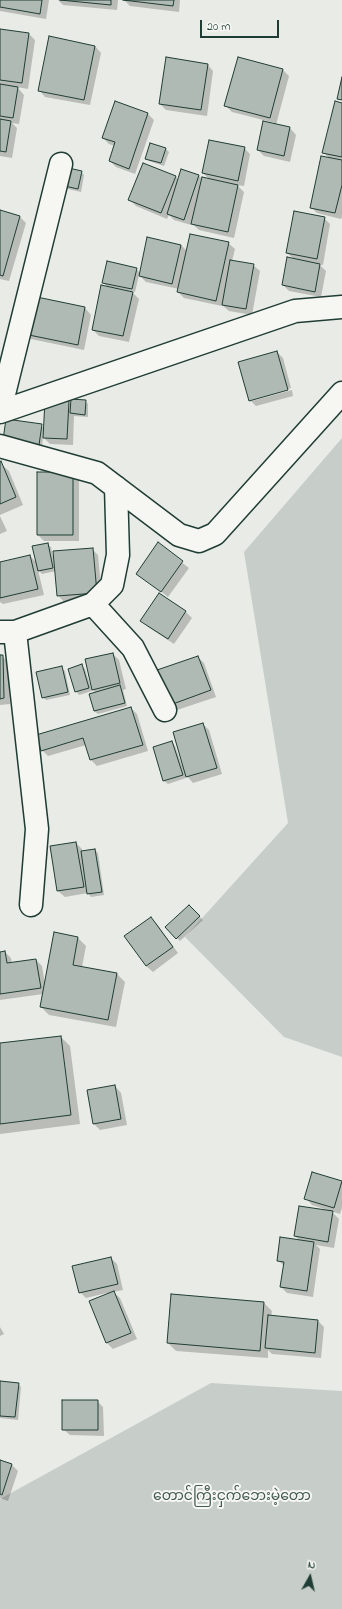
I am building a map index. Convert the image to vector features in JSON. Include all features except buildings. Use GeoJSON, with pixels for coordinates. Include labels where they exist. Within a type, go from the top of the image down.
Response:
{"type":"FeatureCollection","features":[{"type":"Feature","properties":{"kind":"street"},"geometry":{"type":"LineString","coordinates":[[0,411],[61,164]]}},
{"type":"Feature","properties":{"kind":"street"},"geometry":{"type":"LineString","coordinates":[[0,411],[295,311],[342,307]]}},
{"type":"Feature","properties":{"kind":"street"},"geometry":{"type":"LineString","coordinates":[[0,446],[97,473],[180,535],[199,541],[215,534],[342,393]]}},
{"type":"Feature","properties":{"kind":"street"},"geometry":{"type":"LineString","coordinates":[[31,905],[37,829],[8,632],[93,604],[112,585],[118,555],[116,487]]}},
{"type":"Feature","properties":{"kind":"street"},"geometry":{"type":"LineString","coordinates":[[93,604],[133,648],[165,710]]}},
{"type":"Feature","properties":{"kind":"green space"},"geometry":{"type":"Polygon","coordinates":[[[342,438],[342,1057],[284,1037],[185,937],[288,823],[244,552],[342,438]]]}},
{"type":"Feature","properties":{"kind":"green space","name":"တောင်ကြီးငှက်ဘေးမဲ့တော"},"geometry":{"type":"Polygon","coordinates":[[[211,1383],[342,1391],[342,1609],[0,1609],[0,1499],[211,1383]]]}}]}
